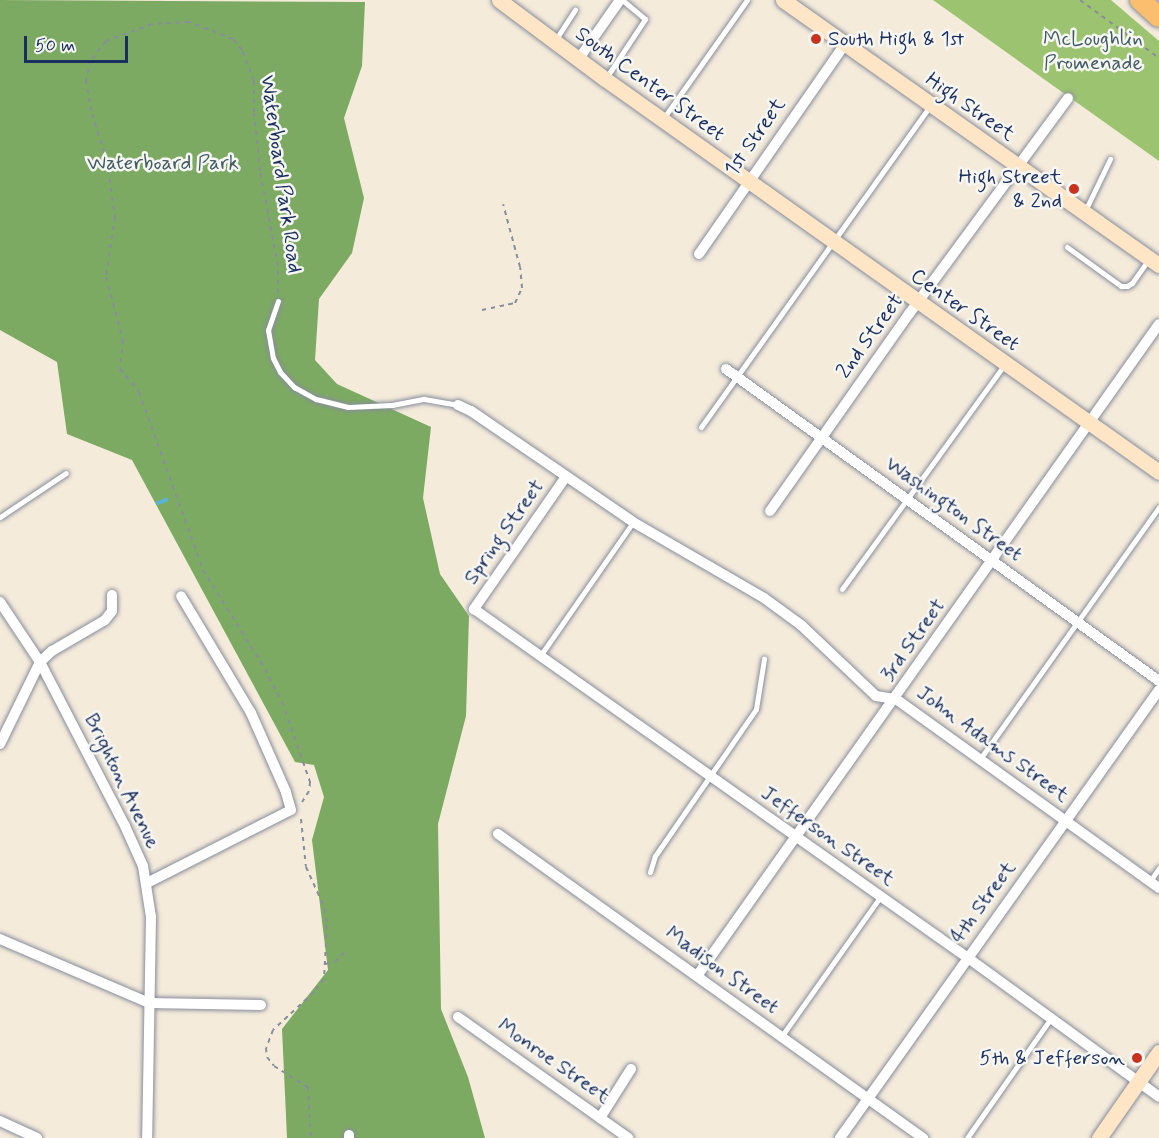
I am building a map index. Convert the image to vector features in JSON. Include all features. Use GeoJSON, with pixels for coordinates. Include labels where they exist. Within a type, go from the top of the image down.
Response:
{"type":"FeatureCollection","features":[{"type":"Feature","properties":{"kind":"highway"},"geometry":{"type":"LineString","coordinates":[[1140,0],[1159,16]]}},
{"type":"Feature","properties":{"kind":"street","name":"South Center Street"},"geometry":{"type":"LineString","coordinates":[[499,0],[578,60],[748,180]]}},
{"type":"Feature","properties":{"kind":"street"},"geometry":{"type":"LineString","coordinates":[[578,60],[621,0]]}},
{"type":"Feature","properties":{"kind":"street","name":"High Street"},"geometry":{"type":"LineString","coordinates":[[783,0],[1154,262]]}},
{"type":"Feature","properties":{"kind":"street","name":"1st Street"},"geometry":{"type":"LineString","coordinates":[[699,254],[748,180],[845,44]]}},
{"type":"Feature","properties":{"kind":"street","name":"2nd Street"},"geometry":{"type":"LineString","coordinates":[[770,511],[918,302],[1068,98]]}},
{"type":"Feature","properties":{"kind":"street","name":"Center Street"},"geometry":{"type":"LineString","coordinates":[[748,180],[1159,472]]}},
{"type":"Feature","properties":{"kind":"street","name":"3rd Street"},"geometry":{"type":"LineString","coordinates":[[697,976],[896,699],[1159,324]]}},
{"type":"Feature","properties":{"kind":"street","name":"Washington Street"},"geometry":{"type":"LineString","coordinates":[[730,373],[1159,681]]}},
{"type":"Feature","properties":{"kind":"street","name":"John Adams Street"},"geometry":{"type":"LineString","coordinates":[[459,405],[633,522],[764,598],[801,625],[876,696],[896,699],[1154,885]]}},
{"type":"Feature","properties":{"kind":"street","name":"Spring Street"},"geometry":{"type":"LineString","coordinates":[[474,609],[565,478]]}},
{"type":"Feature","properties":{"kind":"street"},"geometry":{"type":"LineString","coordinates":[[0,744],[40,662],[52,651],[105,620],[112,611],[112,595]]}},
{"type":"Feature","properties":{"kind":"street"},"geometry":{"type":"LineString","coordinates":[[147,883],[295,808],[251,713],[181,596]]}},
{"type":"Feature","properties":{"kind":"street","name":"Brighton Avenue"},"geometry":{"type":"LineString","coordinates":[[0,602],[40,662],[133,841],[147,883],[151,917],[147,1138]]}},
{"type":"Feature","properties":{"kind":"street","name":"Jefferson Street"},"geometry":{"type":"LineString","coordinates":[[474,609],[968,958],[1159,1097]]}},
{"type":"Feature","properties":{"kind":"street","name":"4th Street"},"geometry":{"type":"LineString","coordinates":[[840,1138],[1159,690]]}},
{"type":"Feature","properties":{"kind":"street","name":"Madison Street"},"geometry":{"type":"LineString","coordinates":[[498,834],[923,1138]]}},
{"type":"Feature","properties":{"kind":"street"},"geometry":{"type":"LineString","coordinates":[[0,939],[149,1004],[261,1005]]}},
{"type":"Feature","properties":{"kind":"street","name":"Monroe Street"},"geometry":{"type":"LineString","coordinates":[[458,1017],[628,1138]]}},
{"type":"Feature","properties":{"kind":"street"},"geometry":{"type":"LineString","coordinates":[[1099,1138],[1159,1052]]}},
{"type":"Feature","properties":{"kind":"street"},"geometry":{"type":"LineString","coordinates":[[600,1118],[631,1070]]}},
{"type":"Feature","properties":{"kind":"street"},"geometry":{"type":"LineString","coordinates":[[0,1121],[37,1138]]}},
{"type":"Feature","properties":{"kind":"lane"},"geometry":{"type":"LineString","coordinates":[[605,79],[645,19],[621,0]]}},
{"type":"Feature","properties":{"kind":"lane"},"geometry":{"type":"LineString","coordinates":[[662,120],[747,0]]}},
{"type":"Feature","properties":{"kind":"lane"},"geometry":{"type":"LineString","coordinates":[[554,41],[575,10]]}},
{"type":"Feature","properties":{"kind":"lane"},"geometry":{"type":"LineString","coordinates":[[701,427],[730,373],[833,242],[931,105]]}},
{"type":"Feature","properties":{"kind":"lane"},"geometry":{"type":"LineString","coordinates":[[1084,213],[1110,159]]}},
{"type":"Feature","properties":{"kind":"lane"},"geometry":{"type":"LineString","coordinates":[[1068,247],[1120,286],[1132,283],[1154,262]]}},
{"type":"Feature","properties":{"kind":"lane","name":"Waterboard Park Road"},"geometry":{"type":"LineString","coordinates":[[278,301],[268,330],[273,358],[280,372],[294,387],[316,399],[348,407],[392,405],[424,399],[459,405]]}},
{"type":"Feature","properties":{"kind":"lane"},"geometry":{"type":"LineString","coordinates":[[842,589],[1005,364]]}},
{"type":"Feature","properties":{"kind":"lane"},"geometry":{"type":"LineString","coordinates":[[0,517],[66,473]]}},
{"type":"Feature","properties":{"kind":"lane"},"geometry":{"type":"LineString","coordinates":[[980,759],[1159,507]]}},
{"type":"Feature","properties":{"kind":"lane"},"geometry":{"type":"LineString","coordinates":[[540,656],[633,522]]}},
{"type":"Feature","properties":{"kind":"lane"},"geometry":{"type":"LineString","coordinates":[[650,872],[655,856],[708,775],[756,709],[764,659]]}},
{"type":"Feature","properties":{"kind":"lane"},"geometry":{"type":"LineString","coordinates":[[1154,885],[1159,868]]}},
{"type":"Feature","properties":{"kind":"lane"},"geometry":{"type":"LineString","coordinates":[[781,1037],[880,897]]}},
{"type":"Feature","properties":{"kind":"lane"},"geometry":{"type":"LineString","coordinates":[[967,1138],[1051,1018]]}},
{"type":"Feature","properties":{"kind":"path"},"geometry":{"type":"LineString","coordinates":[[1080,0],[1159,58]]}},
{"type":"Feature","properties":{"kind":"path","name":"Waterboard Park Road"},"geometry":{"type":"LineString","coordinates":[[278,301],[278,266],[260,171],[254,112],[255,81],[242,50],[232,39],[189,22],[153,24],[106,41],[91,60],[86,80],[107,161],[115,217],[106,277],[123,340],[120,369],[139,392],[202,570],[265,669],[282,702],[310,782],[306,799],[295,808]]}},
{"type":"Feature","properties":{"kind":"path"},"geometry":{"type":"LineString","coordinates":[[482,310],[515,303],[522,288],[520,267],[503,204]]}},
{"type":"Feature","properties":{"kind":"path"},"geometry":{"type":"LineString","coordinates":[[295,808],[306,867],[325,909],[327,925],[324,979],[273,1030],[266,1048],[267,1057],[274,1066],[308,1087],[311,1138]]}},
{"type":"Feature","properties":{"kind":"path"},"geometry":{"type":"LineString","coordinates":[[325,964],[334,962],[344,953]]}},
{"type":"Feature","properties":{"kind":"green space","name":"Waterboard Park"},"geometry":{"type":"Polygon","coordinates":[[[0,0],[365,2],[362,66],[344,118],[364,198],[352,253],[319,299],[315,360],[337,384],[431,427],[423,498],[440,574],[469,616],[466,716],[438,824],[441,1009],[468,1077],[485,1138],[287,1138],[282,1029],[328,970],[312,840],[324,797],[314,765],[295,762],[132,460],[67,434],[57,362],[0,330],[0,0]]]}},
{"type":"Feature","properties":{"kind":"green space","name":"McLoughlin Promenade"},"geometry":{"type":"Polygon","coordinates":[[[933,0],[1111,0],[1159,41],[1159,161],[933,0]]]}},
{"type":"Feature","properties":{"kind":"waterway"},"geometry":{"type":"LineString","coordinates":[[158,503],[166,500]]}},
{"type":"Feature","properties":{"kind":"place","name":"South High & 1st"},"geometry":{"type":"Point","coordinates":[816,39]}},
{"type":"Feature","properties":{"kind":"place","name":"High Street & 2nd"},"geometry":{"type":"Point","coordinates":[1074,189]}},
{"type":"Feature","properties":{"kind":"place","name":"5th & Jefferson"},"geometry":{"type":"Point","coordinates":[1137,1058]}}]}
